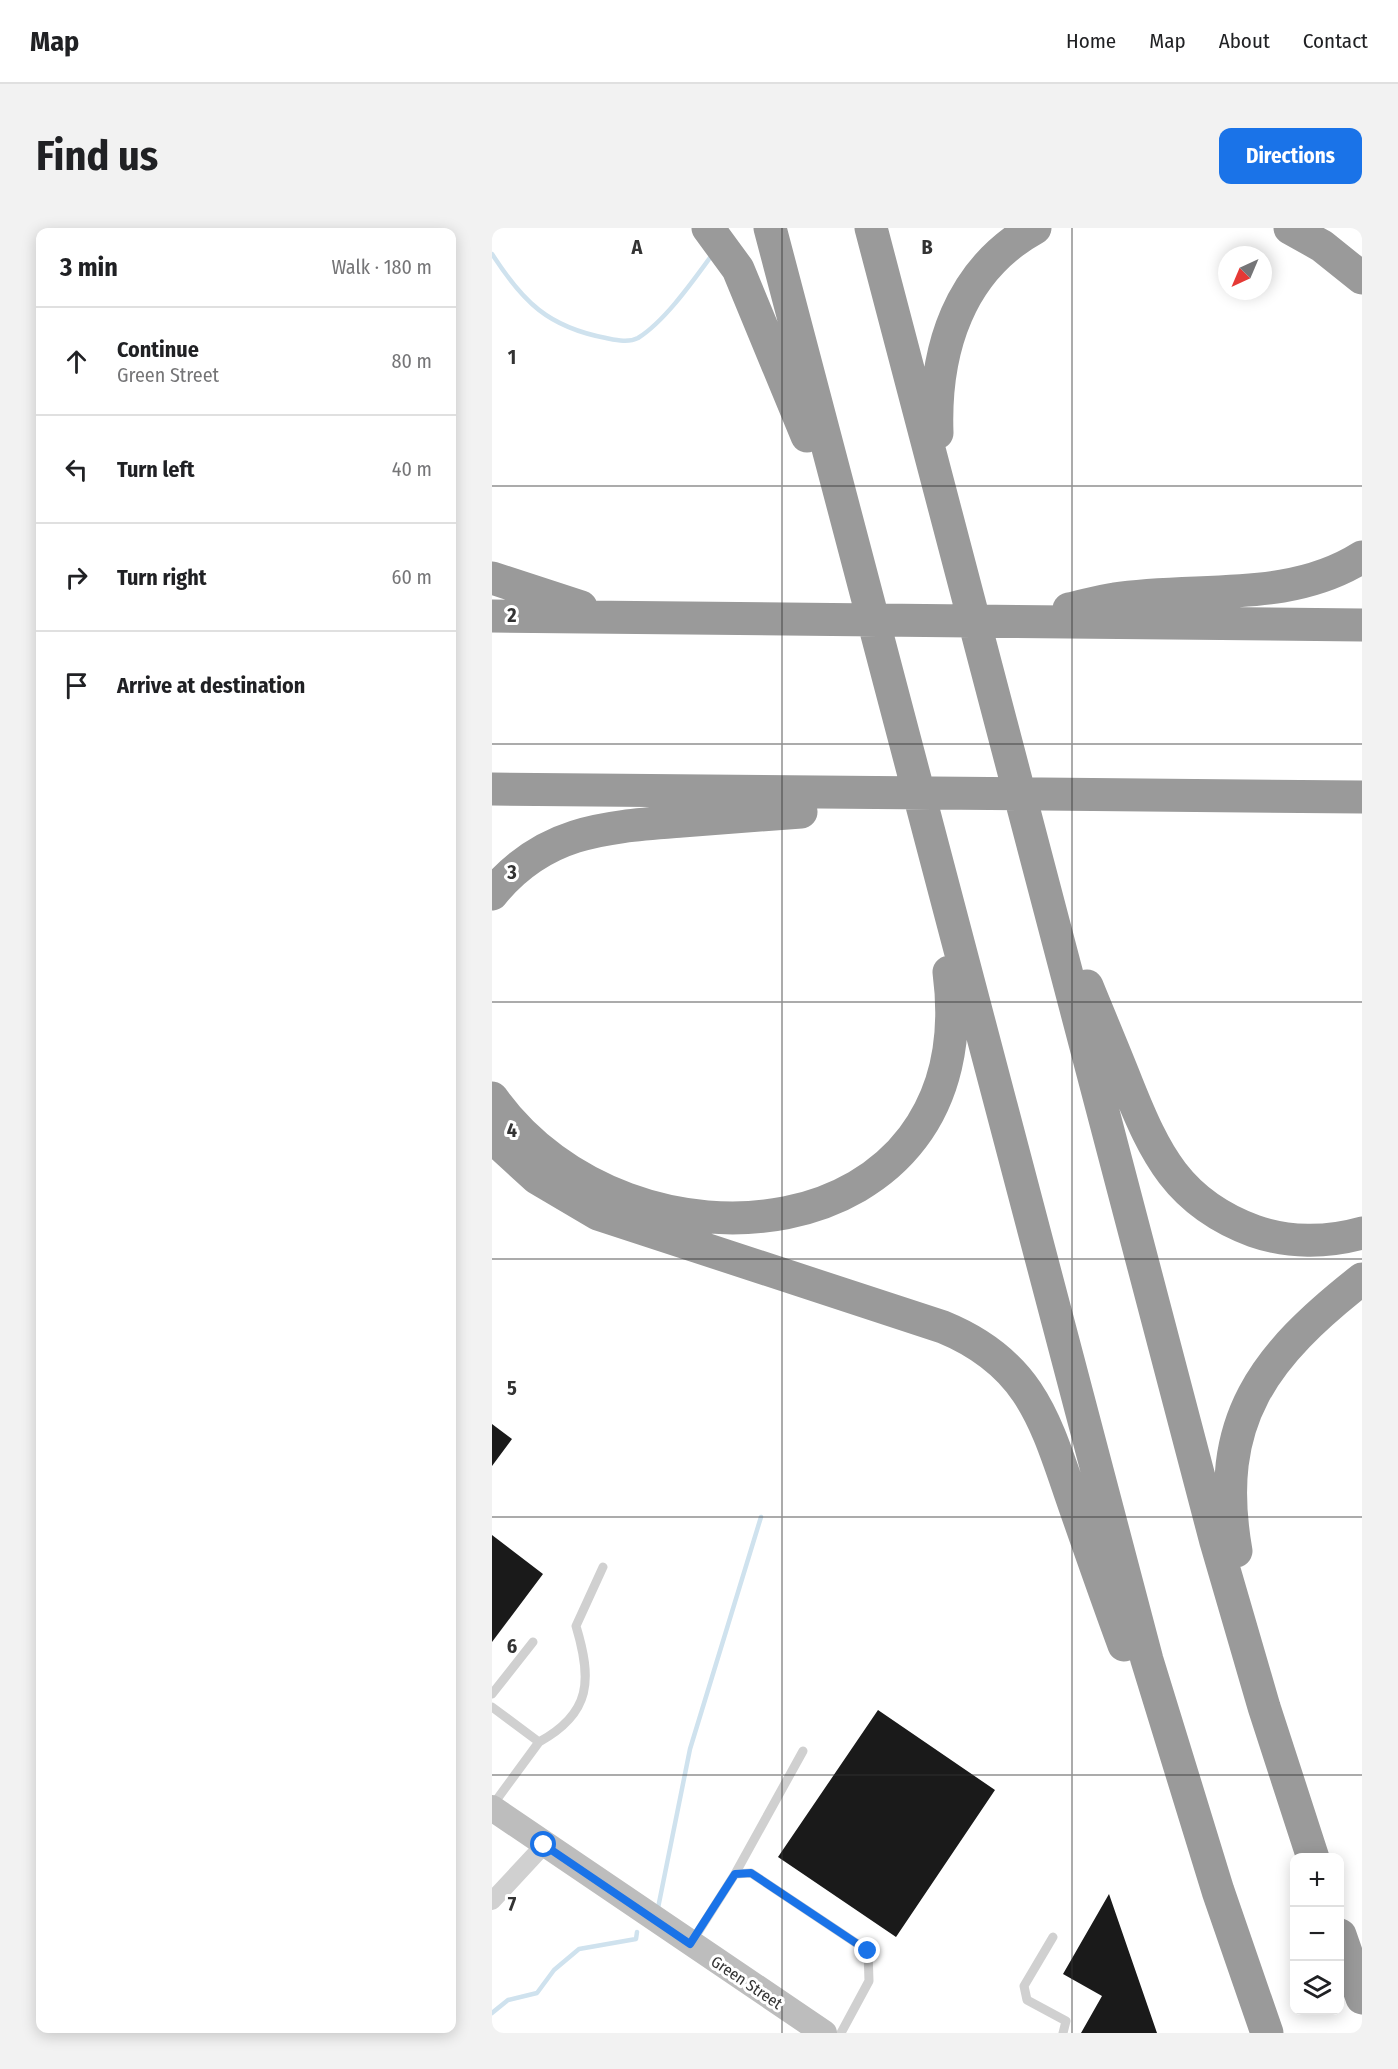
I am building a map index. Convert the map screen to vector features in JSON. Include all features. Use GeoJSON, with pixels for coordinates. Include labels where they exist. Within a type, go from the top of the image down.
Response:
{"type":"FeatureCollection","features":[{"type":"Feature","properties":{"kind":"highway"},"geometry":{"type":"LineString","coordinates":[[708,228],[732,258],[743,280],[858,561]]}},
{"type":"Feature","properties":{"kind":"highway"},"geometry":{"type":"LineString","coordinates":[[770,228],[1148,1660],[1218,1891]]}},
{"type":"Feature","properties":{"kind":"highway"},"geometry":{"type":"LineString","coordinates":[[871,228],[1216,1542],[1281,1761],[1312,1853]]}},
{"type":"Feature","properties":{"kind":"highway"},"geometry":{"type":"LineString","coordinates":[[959,562],[939,453],[937,402],[941,358],[956,313],[976,278],[1003,249],[1035,228]]}},
{"type":"Feature","properties":{"kind":"highway"},"geometry":{"type":"LineString","coordinates":[[1290,228],[1333,254],[1362,278]]}},
{"type":"Feature","properties":{"kind":"highway"},"geometry":{"type":"LineString","coordinates":[[1334,228],[1362,249]]}},
{"type":"Feature","properties":{"kind":"highway"},"geometry":{"type":"LineString","coordinates":[[1011,622],[1114,599],[1286,586],[1329,575],[1362,557]]}},
{"type":"Feature","properties":{"kind":"highway"},"geometry":{"type":"LineString","coordinates":[[492,578],[614,617]]}},
{"type":"Feature","properties":{"kind":"highway"},"geometry":{"type":"LineString","coordinates":[[492,616],[1362,625]]}},
{"type":"Feature","properties":{"kind":"highway"},"geometry":{"type":"LineString","coordinates":[[492,789],[1362,797]]}},
{"type":"Feature","properties":{"kind":"highway"},"geometry":{"type":"LineString","coordinates":[[492,894],[510,874],[532,856],[584,832],[658,823],[810,811],[911,793]]}},
{"type":"Feature","properties":{"kind":"highway"},"geometry":{"type":"LineString","coordinates":[[1291,797],[1362,818]]}},
{"type":"Feature","properties":{"kind":"highway"},"geometry":{"type":"LineString","coordinates":[[492,1098],[520,1132],[561,1166],[609,1193],[662,1210],[711,1218],[763,1215],[818,1203],[861,1184],[890,1164],[917,1135],[935,1102],[950,1058],[952,1001],[934,854]]}},
{"type":"Feature","properties":{"kind":"highway"},"geometry":{"type":"LineString","coordinates":[[1035,855],[1146,1132],[1161,1160],[1174,1177],[1189,1193],[1217,1214],[1268,1235],[1317,1240],[1362,1233]]}},
{"type":"Feature","properties":{"kind":"highway"},"geometry":{"type":"LineString","coordinates":[[492,1137],[537,1178],[598,1214],[943,1327],[975,1342],[1008,1368],[1031,1396],[1047,1428],[1137,1682],[1218,1891],[1267,2033]]}},
{"type":"Feature","properties":{"kind":"highway"},"geometry":{"type":"LineString","coordinates":[[1281,1761],[1234,1536],[1230,1496],[1234,1455],[1250,1402],[1277,1356],[1311,1320],[1362,1279]]}},
{"type":"Feature","properties":{"kind":"highway"},"geometry":{"type":"LineString","coordinates":[[1344,1946],[1362,1998]]}},
{"type":"Feature","properties":{"kind":"main road","name":"Green Street"},"geometry":{"type":"LineString","coordinates":[[492,1807],[544,1845],[824,2033]]}},
{"type":"Feature","properties":{"kind":"street"},"geometry":{"type":"LineString","coordinates":[[492,1900],[544,1845]]}},
{"type":"Feature","properties":{"kind":"lane"},"geometry":{"type":"LineString","coordinates":[[492,1807],[540,1742],[560,1731],[581,1702],[587,1680],[585,1654],[576,1626],[603,1567]]}},
{"type":"Feature","properties":{"kind":"lane"},"geometry":{"type":"LineString","coordinates":[[492,1694],[533,1642]]}},
{"type":"Feature","properties":{"kind":"lane"},"geometry":{"type":"LineString","coordinates":[[492,1707],[540,1742]]}},
{"type":"Feature","properties":{"kind":"lane"},"geometry":{"type":"LineString","coordinates":[[690,1944],[735,1874],[803,1751]]}},
{"type":"Feature","properties":{"kind":"lane"},"geometry":{"type":"LineString","coordinates":[[735,1874],[751,1873],[868,1951],[869,1981],[841,2033]]}},
{"type":"Feature","properties":{"kind":"lane"},"geometry":{"type":"LineString","coordinates":[[1053,1937],[1024,1986],[1027,2000],[1066,2021],[1063,2033]]}},
{"type":"Feature","properties":{"kind":"building"},"geometry":{"type":"Polygon","coordinates":[[[492,1424],[512,1439],[492,1466],[492,1424]]]}},
{"type":"Feature","properties":{"kind":"building"},"geometry":{"type":"Polygon","coordinates":[[[492,1535],[543,1574],[492,1642],[492,1535]]]}},
{"type":"Feature","properties":{"kind":"building"},"geometry":{"type":"Polygon","coordinates":[[[878,1710],[995,1790],[896,1937],[778,1857],[878,1710]]]}},
{"type":"Feature","properties":{"kind":"building"},"geometry":{"type":"Polygon","coordinates":[[[1109,1894],[1157,2033],[1081,2033],[1102,1996],[1063,1974],[1109,1894]]]}},
{"type":"Feature","properties":{"kind":"waterway"},"geometry":{"type":"LineString","coordinates":[[492,254],[515,286],[539,310],[568,327],[614,340],[626,341],[638,338],[658,322],[712,255]]}},
{"type":"Feature","properties":{"kind":"waterway"},"geometry":{"type":"LineString","coordinates":[[658,1908],[690,1749],[761,1517]]}},
{"type":"Feature","properties":{"kind":"waterway"},"geometry":{"type":"LineString","coordinates":[[492,2013],[508,2000],[537,1993],[554,1970],[579,1949],[636,1939],[637,1932]]}},
{"type":"Feature","properties":{"kind":"route"},"geometry":{"type":"LineString","coordinates":[[544,1845],[690,1944],[735,1874],[751,1873],[868,1951]]}}]}
